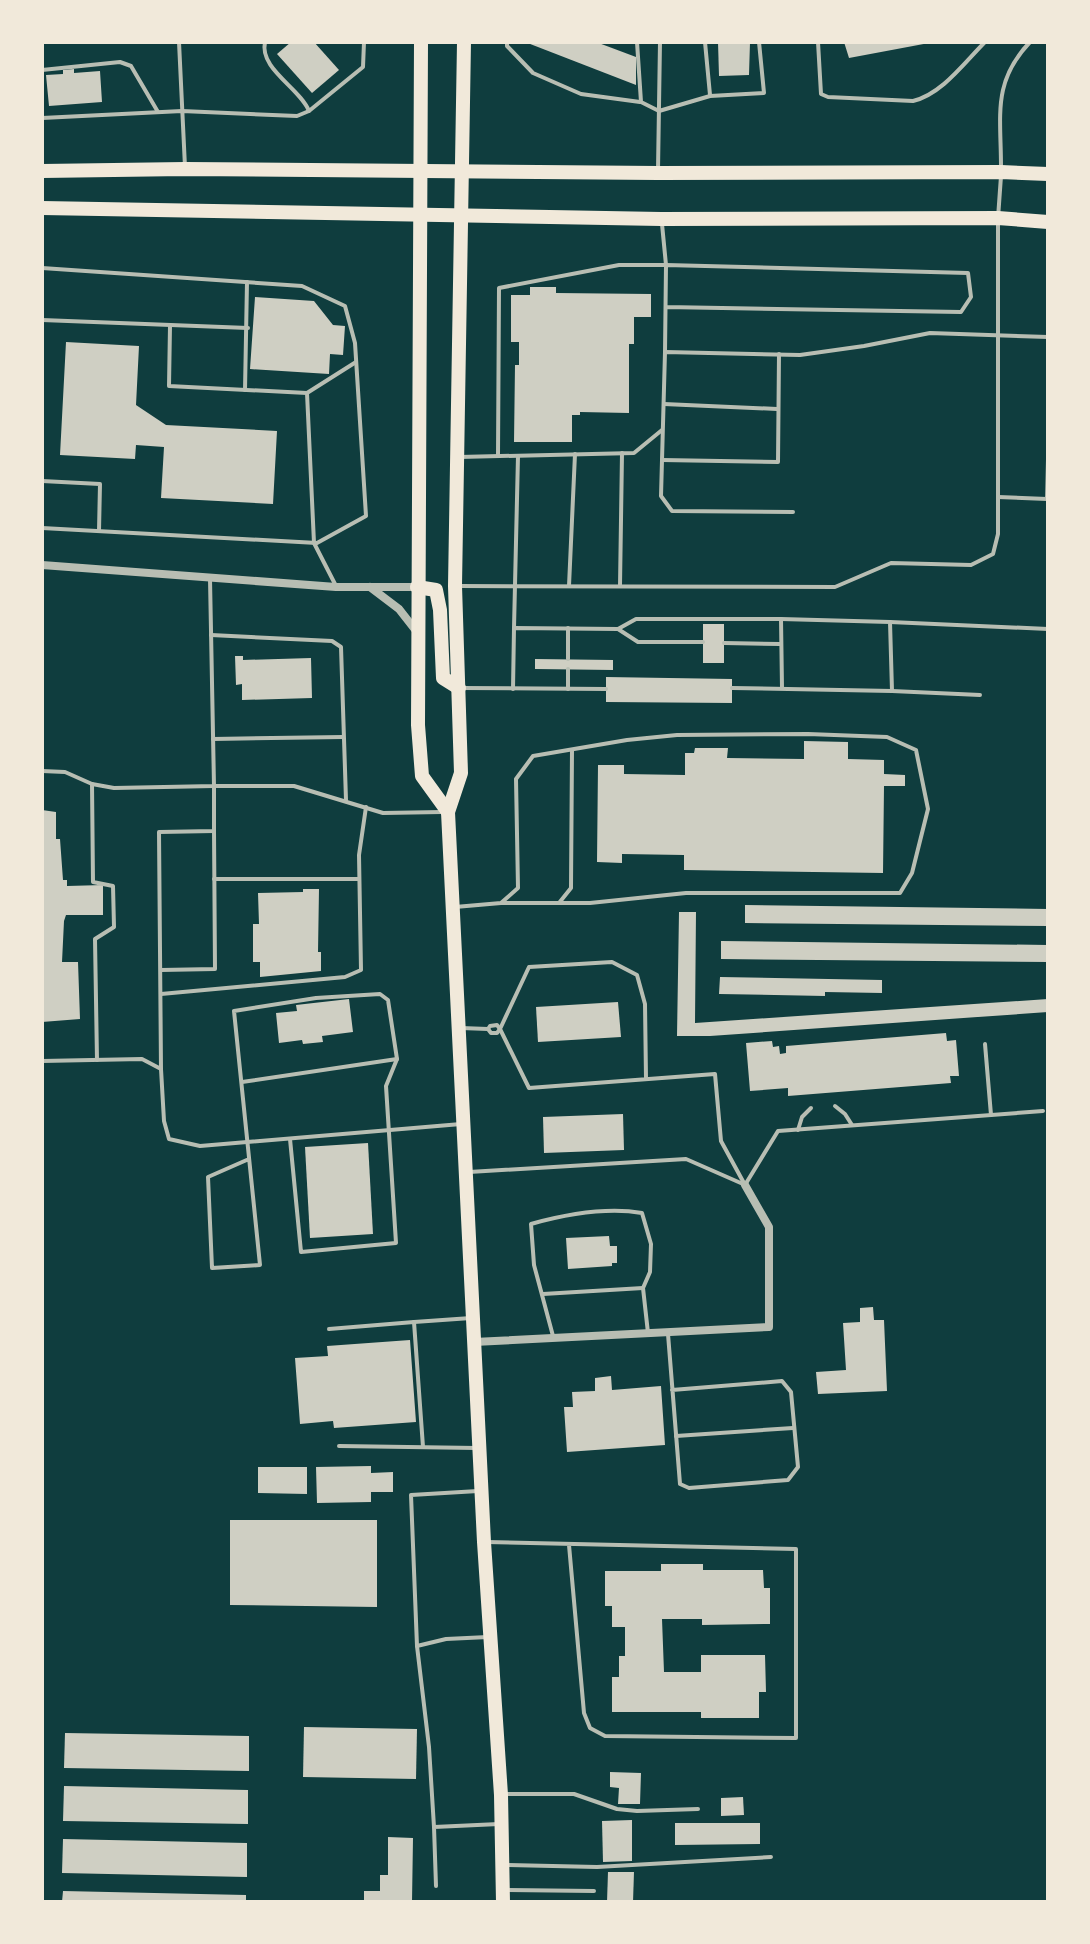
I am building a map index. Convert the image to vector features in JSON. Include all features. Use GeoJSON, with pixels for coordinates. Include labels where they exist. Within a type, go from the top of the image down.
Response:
{"type":"FeatureCollection","features":[{"type":"Feature","properties":{"kind":"main road"},"geometry":{"type":"LineString","coordinates":[[421,42],[418,725],[422,776],[448,812]]}},
{"type":"Feature","properties":{"kind":"main road"},"geometry":{"type":"LineString","coordinates":[[464,42],[455,586],[461,773],[448,812],[481,1490],[501,1795],[503,1896]]}},
{"type":"Feature","properties":{"kind":"main road"},"geometry":{"type":"LineString","coordinates":[[42,171],[185,169],[1048,174]]}},
{"type":"Feature","properties":{"kind":"main road"},"geometry":{"type":"LineString","coordinates":[[42,208],[661,219],[998,218],[1048,222]]}},
{"type":"Feature","properties":{"kind":"main road"},"geometry":{"type":"LineString","coordinates":[[417,587],[436,590],[440,610],[443,678],[459,688]]}},
{"type":"Feature","properties":{"kind":"street"},"geometry":{"type":"LineString","coordinates":[[42,565],[336,587],[417,587]]}},
{"type":"Feature","properties":{"kind":"street"},"geometry":{"type":"LineString","coordinates":[[369,587],[399,609],[418,633]]}},
{"type":"Feature","properties":{"kind":"street"},"geometry":{"type":"LineString","coordinates":[[474,1342],[769,1327],[769,1227],[745,1185]]}},
{"type":"Feature","properties":{"kind":"lane"},"geometry":{"type":"LineString","coordinates":[[179,42],[185,169]]}},
{"type":"Feature","properties":{"kind":"lane"},"geometry":{"type":"LineString","coordinates":[[265,42],[263,50],[270,64],[305,101],[309,111]]}},
{"type":"Feature","properties":{"kind":"lane"},"geometry":{"type":"LineString","coordinates":[[42,118],[182,111],[297,116],[309,111],[363,67],[364,42]]}},
{"type":"Feature","properties":{"kind":"lane"},"geometry":{"type":"LineString","coordinates":[[507,42],[507,46],[533,73],[581,94],[641,102],[659,111],[710,96],[764,93],[759,42]]}},
{"type":"Feature","properties":{"kind":"lane"},"geometry":{"type":"LineString","coordinates":[[637,42],[641,102]]}},
{"type":"Feature","properties":{"kind":"lane"},"geometry":{"type":"LineString","coordinates":[[658,173],[660,42]]}},
{"type":"Feature","properties":{"kind":"lane"},"geometry":{"type":"LineString","coordinates":[[705,42],[710,96]]}},
{"type":"Feature","properties":{"kind":"lane"},"geometry":{"type":"LineString","coordinates":[[818,42],[821,94],[828,97],[913,101],[926,98],[985,42]]}},
{"type":"Feature","properties":{"kind":"lane"},"geometry":{"type":"LineString","coordinates":[[455,586],[835,587],[891,563],[971,565],[993,554],[998,534],[1001,93],[1005,78],[1030,42]]}},
{"type":"Feature","properties":{"kind":"lane"},"geometry":{"type":"LineString","coordinates":[[42,70],[120,62],[131,66],[158,112]]}},
{"type":"Feature","properties":{"kind":"lane"},"geometry":{"type":"LineString","coordinates":[[661,219],[666,265],[661,496],[672,511],[793,512]]}},
{"type":"Feature","properties":{"kind":"lane"},"geometry":{"type":"LineString","coordinates":[[498,455],[499,288],[619,265],[666,265],[968,273],[971,297],[961,312],[666,307]]}},
{"type":"Feature","properties":{"kind":"lane"},"geometry":{"type":"LineString","coordinates":[[42,268],[302,286],[345,306],[355,343],[366,516],[314,543],[42,528]]}},
{"type":"Feature","properties":{"kind":"lane"},"geometry":{"type":"LineString","coordinates":[[245,390],[247,282]]}},
{"type":"Feature","properties":{"kind":"lane"},"geometry":{"type":"LineString","coordinates":[[42,320],[248,328]]}},
{"type":"Feature","properties":{"kind":"lane"},"geometry":{"type":"LineString","coordinates":[[170,326],[169,386],[307,393],[356,362]]}},
{"type":"Feature","properties":{"kind":"lane"},"geometry":{"type":"LineString","coordinates":[[665,352],[800,355],[930,333],[1048,337]]}},
{"type":"Feature","properties":{"kind":"lane"},"geometry":{"type":"LineString","coordinates":[[662,460],[778,462],[779,354]]}},
{"type":"Feature","properties":{"kind":"lane"},"geometry":{"type":"LineString","coordinates":[[307,393],[314,543],[336,587]]}},
{"type":"Feature","properties":{"kind":"lane"},"geometry":{"type":"LineString","coordinates":[[664,404],[778,409]]}},
{"type":"Feature","properties":{"kind":"lane"},"geometry":{"type":"LineString","coordinates":[[457,457],[634,453],[663,430]]}},
{"type":"Feature","properties":{"kind":"lane"},"geometry":{"type":"LineString","coordinates":[[620,586],[622,453]]}},
{"type":"Feature","properties":{"kind":"lane"},"geometry":{"type":"LineString","coordinates":[[569,586],[575,454]]}},
{"type":"Feature","properties":{"kind":"lane"},"geometry":{"type":"LineString","coordinates":[[513,689],[518,456]]}},
{"type":"Feature","properties":{"kind":"lane"},"geometry":{"type":"LineString","coordinates":[[998,497],[1047,500],[1048,459]]}},
{"type":"Feature","properties":{"kind":"lane"},"geometry":{"type":"LineString","coordinates":[[42,481],[100,484],[99,531]]}},
{"type":"Feature","properties":{"kind":"lane"},"geometry":{"type":"LineString","coordinates":[[161,970],[215,969],[210,577]]}},
{"type":"Feature","properties":{"kind":"lane"},"geometry":{"type":"LineString","coordinates":[[514,628],[618,629],[636,619],[781,619],[1048,629]]}},
{"type":"Feature","properties":{"kind":"lane"},"geometry":{"type":"LineString","coordinates":[[781,619],[782,688]]}},
{"type":"Feature","properties":{"kind":"lane"},"geometry":{"type":"LineString","coordinates":[[890,622],[892,691]]}},
{"type":"Feature","properties":{"kind":"lane"},"geometry":{"type":"LineString","coordinates":[[568,628],[568,659]]}},
{"type":"Feature","properties":{"kind":"lane"},"geometry":{"type":"LineString","coordinates":[[618,629],[638,642],[703,642]]}},
{"type":"Feature","properties":{"kind":"lane"},"geometry":{"type":"LineString","coordinates":[[211,635],[332,641],[341,647],[346,801]]}},
{"type":"Feature","properties":{"kind":"lane"},"geometry":{"type":"LineString","coordinates":[[724,643],[780,644]]}},
{"type":"Feature","properties":{"kind":"lane"},"geometry":{"type":"LineString","coordinates":[[568,669],[568,689]]}},
{"type":"Feature","properties":{"kind":"lane"},"geometry":{"type":"LineString","coordinates":[[459,688],[606,689]]}},
{"type":"Feature","properties":{"kind":"lane"},"geometry":{"type":"LineString","coordinates":[[732,688],[980,695]]}},
{"type":"Feature","properties":{"kind":"lane"},"geometry":{"type":"LineString","coordinates":[[453,907],[501,903],[590,903],[686,893],[900,893],[912,873],[928,809],[916,750],[887,737],[677,735],[533,756],[516,779],[518,888],[501,903]]}},
{"type":"Feature","properties":{"kind":"lane"},"geometry":{"type":"LineString","coordinates":[[213,739],[343,737]]}},
{"type":"Feature","properties":{"kind":"lane"},"geometry":{"type":"LineString","coordinates":[[559,903],[571,888],[572,749]]}},
{"type":"Feature","properties":{"kind":"lane"},"geometry":{"type":"LineString","coordinates":[[42,771],[65,772],[92,784],[114,788],[294,786],[383,813],[448,812]]}},
{"type":"Feature","properties":{"kind":"lane"},"geometry":{"type":"LineString","coordinates":[[92,784],[93,882],[113,886],[114,913],[114,927],[95,939],[97,1060]]}},
{"type":"Feature","properties":{"kind":"lane"},"geometry":{"type":"LineString","coordinates":[[161,994],[345,977],[361,970],[359,855],[366,807]]}},
{"type":"Feature","properties":{"kind":"lane"},"geometry":{"type":"LineString","coordinates":[[214,831],[159,832],[161,1069],[164,1121],[169,1139],[200,1146],[463,1123]]}},
{"type":"Feature","properties":{"kind":"lane"},"geometry":{"type":"LineString","coordinates":[[214,879],[359,879]]}},
{"type":"Feature","properties":{"kind":"lane"},"geometry":{"type":"LineString","coordinates":[[459,1028],[488,1029],[491,1033],[497,1033],[529,967],[612,962],[637,975],[645,1004],[646,1078]]}},
{"type":"Feature","properties":{"kind":"lane"},"geometry":{"type":"LineString","coordinates":[[249,1159],[208,1177],[212,1268],[260,1265],[234,1011],[275,1003],[380,994],[388,1000],[397,1059],[386,1086],[396,1243],[301,1252],[290,1139]]}},
{"type":"Feature","properties":{"kind":"lane"},"geometry":{"type":"LineString","coordinates":[[500,1029],[529,1088],[715,1074],[721,1141],[745,1185]]}},
{"type":"Feature","properties":{"kind":"lane"},"geometry":{"type":"LineString","coordinates":[[985,1044],[991,1115]]}},
{"type":"Feature","properties":{"kind":"lane"},"geometry":{"type":"LineString","coordinates":[[42,1061],[142,1059],[161,1069]]}},
{"type":"Feature","properties":{"kind":"lane"},"geometry":{"type":"LineString","coordinates":[[242,1082],[397,1059]]}},
{"type":"Feature","properties":{"kind":"lane"},"geometry":{"type":"LineString","coordinates":[[835,1106],[853,1126]]}},
{"type":"Feature","properties":{"kind":"lane"},"geometry":{"type":"LineString","coordinates":[[798,1130],[802,1117],[811,1108]]}},
{"type":"Feature","properties":{"kind":"lane"},"geometry":{"type":"LineString","coordinates":[[745,1185],[778,1131],[1043,1111]]}},
{"type":"Feature","properties":{"kind":"lane"},"geometry":{"type":"LineString","coordinates":[[466,1172],[686,1159],[745,1185]]}},
{"type":"Feature","properties":{"kind":"lane"},"geometry":{"type":"LineString","coordinates":[[553,1338],[534,1265],[531,1224],[563,1215],[625,1210],[642,1213],[651,1244],[650,1272],[643,1288],[648,1333]]}},
{"type":"Feature","properties":{"kind":"lane"},"geometry":{"type":"LineString","coordinates":[[543,1294],[643,1288]]}},
{"type":"Feature","properties":{"kind":"lane"},"geometry":{"type":"LineString","coordinates":[[329,1329],[473,1318]]}},
{"type":"Feature","properties":{"kind":"lane"},"geometry":{"type":"LineString","coordinates":[[414,1322],[423,1447]]}},
{"type":"Feature","properties":{"kind":"lane"},"geometry":{"type":"LineString","coordinates":[[668,1332],[672,1390],[680,1484],[689,1488],[788,1480],[798,1467],[791,1392],[782,1381],[672,1390]]}},
{"type":"Feature","properties":{"kind":"lane"},"geometry":{"type":"LineString","coordinates":[[676,1436],[794,1428]]}},
{"type":"Feature","properties":{"kind":"lane"},"geometry":{"type":"LineString","coordinates":[[339,1446],[479,1448]]}},
{"type":"Feature","properties":{"kind":"lane"},"geometry":{"type":"LineString","coordinates":[[436,1886],[429,1747],[417,1646],[411,1495],[481,1490]]}},
{"type":"Feature","properties":{"kind":"lane"},"geometry":{"type":"LineString","coordinates":[[484,1542],[796,1549],[796,1738],[605,1736],[590,1728],[584,1713],[569,1545]]}},
{"type":"Feature","properties":{"kind":"lane"},"geometry":{"type":"LineString","coordinates":[[417,1646],[446,1639],[490,1637]]}},
{"type":"Feature","properties":{"kind":"lane"},"geometry":{"type":"LineString","coordinates":[[501,1795],[544,1792],[574,1794],[617,1809],[698,1809]]}},
{"type":"Feature","properties":{"kind":"lane"},"geometry":{"type":"LineString","coordinates":[[434,1827],[501,1824]]}},
{"type":"Feature","properties":{"kind":"lane"},"geometry":{"type":"LineString","coordinates":[[502,1865],[597,1867],[771,1857]]}},
{"type":"Feature","properties":{"kind":"lane"},"geometry":{"type":"LineString","coordinates":[[503,1896],[594,1891]]}},
{"type":"Feature","properties":{"kind":"building"},"geometry":{"type":"Polygon","coordinates":[[[291,42],[314,42],[339,70],[312,93],[277,54],[291,42]]]}},
{"type":"Feature","properties":{"kind":"building"},"geometry":{"type":"Polygon","coordinates":[[[525,42],[596,42],[636,57],[636,85],[525,42]]]}},
{"type":"Feature","properties":{"kind":"building"},"geometry":{"type":"Polygon","coordinates":[[[718,42],[750,42],[749,75],[719,76],[718,42]]]}},
{"type":"Feature","properties":{"kind":"building"},"geometry":{"type":"Polygon","coordinates":[[[844,42],[929,42],[929,43],[849,58],[844,42]]]}},
{"type":"Feature","properties":{"kind":"building"},"geometry":{"type":"Polygon","coordinates":[[[74,69],[74,73],[100,71],[102,102],[49,106],[46,75],[63,74],[63,70],[74,69]]]}},
{"type":"Feature","properties":{"kind":"building"},"geometry":{"type":"Polygon","coordinates":[[[530,287],[556,287],[556,293],[651,294],[651,317],[634,317],[634,344],[629,344],[629,413],[580,412],[580,415],[572,415],[572,442],[514,442],[515,365],[519,365],[519,342],[511,342],[511,295],[530,295],[530,287]]]}},
{"type":"Feature","properties":{"kind":"building"},"geometry":{"type":"Polygon","coordinates":[[[255,297],[314,301],[333,325],[345,326],[343,355],[330,354],[329,374],[250,369],[255,297]]]}},
{"type":"Feature","properties":{"kind":"building"},"geometry":{"type":"Polygon","coordinates":[[[66,342],[139,346],[136,405],[166,425],[277,431],[273,504],[161,498],[164,447],[136,445],[135,459],[60,455],[66,342]]]}},
{"type":"Feature","properties":{"kind":"building"},"geometry":{"type":"Polygon","coordinates":[[[703,624],[724,624],[724,663],[703,663],[703,624]]]}},
{"type":"Feature","properties":{"kind":"building"},"geometry":{"type":"Polygon","coordinates":[[[235,656],[243,656],[243,660],[311,658],[312,698],[242,700],[242,684],[236,685],[235,656]]]}},
{"type":"Feature","properties":{"kind":"building"},"geometry":{"type":"Polygon","coordinates":[[[535,659],[613,660],[613,670],[535,669],[535,659]]]}},
{"type":"Feature","properties":{"kind":"building"},"geometry":{"type":"Polygon","coordinates":[[[606,677],[732,679],[732,703],[606,702],[606,677]]]}},
{"type":"Feature","properties":{"kind":"building"},"geometry":{"type":"Polygon","coordinates":[[[804,741],[848,742],[848,759],[884,760],[884,774],[905,775],[905,786],[884,786],[883,873],[684,870],[684,855],[622,854],[622,863],[597,862],[598,765],[624,765],[624,774],[685,775],[685,753],[694,753],[695,748],[728,748],[727,758],[804,759],[804,741]]]}},
{"type":"Feature","properties":{"kind":"building"},"geometry":{"type":"Polygon","coordinates":[[[42,810],[56,812],[56,839],[60,839],[63,880],[67,880],[67,886],[103,885],[103,915],[66,915],[64,921],[62,962],[78,962],[80,1019],[42,1022],[42,810]]]}},
{"type":"Feature","properties":{"kind":"building"},"geometry":{"type":"Polygon","coordinates":[[[303,889],[319,889],[318,952],[321,952],[321,971],[260,977],[260,962],[253,962],[253,924],[259,924],[258,893],[303,892],[303,889]]]}},
{"type":"Feature","properties":{"kind":"building"},"geometry":{"type":"Polygon","coordinates":[[[745,905],[1048,909],[1048,926],[745,923],[745,905]]]}},
{"type":"Feature","properties":{"kind":"building"},"geometry":{"type":"Polygon","coordinates":[[[679,912],[696,912],[695,1023],[1048,999],[1048,1012],[677,1036],[679,912]]]}},
{"type":"Feature","properties":{"kind":"building"},"geometry":{"type":"Polygon","coordinates":[[[721,941],[1048,945],[1048,962],[721,959],[721,941]]]}},
{"type":"Feature","properties":{"kind":"building"},"geometry":{"type":"Polygon","coordinates":[[[720,977],[882,980],[882,993],[825,992],[825,996],[719,994],[720,977]]]}},
{"type":"Feature","properties":{"kind":"building"},"geometry":{"type":"Polygon","coordinates":[[[349,999],[353,1032],[322,1036],[323,1042],[303,1044],[302,1040],[279,1043],[276,1013],[297,1011],[296,1005],[349,999]]]}},
{"type":"Feature","properties":{"kind":"building"},"geometry":{"type":"Polygon","coordinates":[[[618,1002],[621,1037],[538,1042],[536,1007],[618,1002]]]}},
{"type":"Feature","properties":{"kind":"building"},"geometry":{"type":"Polygon","coordinates":[[[946,1033],[947,1041],[956,1040],[959,1076],[950,1076],[951,1083],[788,1096],[788,1088],[750,1091],[746,1043],[772,1041],[773,1047],[779,1046],[780,1054],[786,1053],[786,1046],[946,1033]]]}},
{"type":"Feature","properties":{"kind":"building"},"geometry":{"type":"Polygon","coordinates":[[[623,1114],[624,1150],[544,1153],[543,1117],[623,1114]]]}},
{"type":"Feature","properties":{"kind":"building"},"geometry":{"type":"Polygon","coordinates":[[[368,1143],[373,1234],[310,1238],[305,1147],[368,1143]]]}},
{"type":"Feature","properties":{"kind":"building"},"geometry":{"type":"Polygon","coordinates":[[[609,1236],[610,1246],[617,1246],[617,1263],[568,1269],[566,1238],[609,1236]]]}},
{"type":"Feature","properties":{"kind":"building"},"geometry":{"type":"Polygon","coordinates":[[[873,1307],[874,1320],[884,1320],[887,1391],[818,1394],[816,1372],[846,1370],[843,1323],[860,1322],[860,1308],[873,1307]]]}},
{"type":"Feature","properties":{"kind":"building"},"geometry":{"type":"Polygon","coordinates":[[[410,1340],[416,1422],[334,1428],[333,1421],[300,1424],[295,1358],[328,1356],[327,1346],[410,1340]]]}},
{"type":"Feature","properties":{"kind":"building"},"geometry":{"type":"Polygon","coordinates":[[[611,1376],[612,1390],[661,1386],[665,1445],[567,1452],[564,1407],[573,1407],[572,1392],[595,1391],[595,1378],[611,1376]]]}},
{"type":"Feature","properties":{"kind":"building"},"geometry":{"type":"Polygon","coordinates":[[[371,1466],[371,1473],[393,1472],[393,1492],[371,1492],[371,1502],[317,1503],[316,1467],[371,1466]]]}},
{"type":"Feature","properties":{"kind":"building"},"geometry":{"type":"Polygon","coordinates":[[[258,1467],[307,1467],[307,1494],[258,1493],[258,1467]]]}},
{"type":"Feature","properties":{"kind":"building"},"geometry":{"type":"Polygon","coordinates":[[[230,1520],[377,1520],[377,1607],[230,1605],[230,1520]]]}},
{"type":"Feature","properties":{"kind":"building"},"geometry":{"type":"Polygon","coordinates":[[[661,1564],[703,1564],[703,1570],[763,1570],[764,1588],[770,1588],[770,1624],[702,1625],[702,1619],[662,1619],[664,1672],[701,1672],[701,1655],[765,1655],[766,1692],[759,1692],[759,1718],[701,1718],[701,1712],[612,1712],[612,1677],[619,1677],[619,1656],[625,1656],[625,1627],[612,1627],[612,1606],[605,1606],[605,1571],[661,1571],[661,1564]]]}},
{"type":"Feature","properties":{"kind":"building"},"geometry":{"type":"Polygon","coordinates":[[[304,1727],[417,1729],[416,1779],[303,1777],[304,1727]]]}},
{"type":"Feature","properties":{"kind":"building"},"geometry":{"type":"Polygon","coordinates":[[[65,1733],[249,1736],[249,1771],[64,1768],[65,1733]]]}},
{"type":"Feature","properties":{"kind":"building"},"geometry":{"type":"Polygon","coordinates":[[[610,1772],[641,1773],[640,1804],[618,1804],[619,1788],[610,1787],[610,1772]]]}},
{"type":"Feature","properties":{"kind":"building"},"geometry":{"type":"Polygon","coordinates":[[[64,1786],[248,1790],[248,1824],[63,1821],[64,1786]]]}},
{"type":"Feature","properties":{"kind":"building"},"geometry":{"type":"Polygon","coordinates":[[[743,1797],[744,1815],[721,1816],[721,1798],[743,1797]]]}},
{"type":"Feature","properties":{"kind":"building"},"geometry":{"type":"Polygon","coordinates":[[[632,1820],[632,1861],[603,1862],[602,1821],[632,1820]]]}},
{"type":"Feature","properties":{"kind":"building"},"geometry":{"type":"Polygon","coordinates":[[[675,1823],[760,1823],[760,1844],[675,1845],[675,1823]]]}},
{"type":"Feature","properties":{"kind":"building"},"geometry":{"type":"Polygon","coordinates":[[[388,1837],[413,1838],[412,1902],[364,1902],[364,1891],[380,1891],[380,1875],[388,1875],[388,1837]]]}},
{"type":"Feature","properties":{"kind":"building"},"geometry":{"type":"Polygon","coordinates":[[[63,1839],[247,1843],[247,1877],[62,1873],[63,1839]]]}},
{"type":"Feature","properties":{"kind":"building"},"geometry":{"type":"Polygon","coordinates":[[[608,1872],[634,1872],[633,1902],[607,1902],[608,1872]]]}},
{"type":"Feature","properties":{"kind":"building"},"geometry":{"type":"Polygon","coordinates":[[[63,1891],[246,1895],[246,1902],[62,1902],[63,1891]]]}}]}
